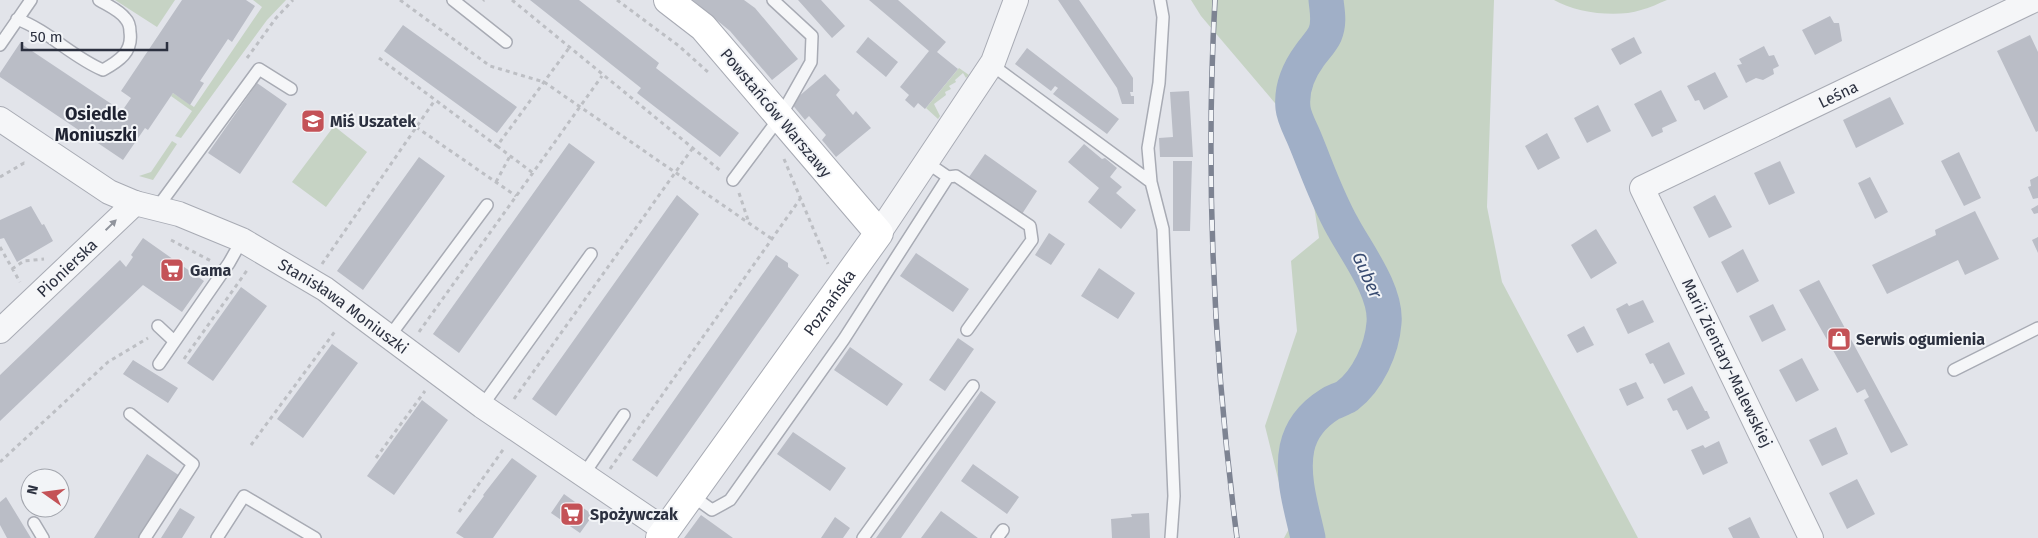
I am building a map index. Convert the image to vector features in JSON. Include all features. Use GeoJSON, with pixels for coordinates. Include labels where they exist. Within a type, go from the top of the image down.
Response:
{"type":"FeatureCollection","features":[{"type":"Feature","properties":{"kind":"street","name":"Powstańców Warszawy"},"geometry":{"type":"LineString","coordinates":[[668,0],[703,28],[775,124],[878,233]]}},
{"type":"Feature","properties":{"kind":"street","name":"Poznańska"},"geometry":{"type":"LineString","coordinates":[[662,534],[878,233],[993,64],[1016,0]]}},
{"type":"Feature","properties":{"kind":"street","name":"Leśna"},"geometry":{"type":"LineString","coordinates":[[1642,188],[2034,0]]}},
{"type":"Feature","properties":{"kind":"street","name":"Stanisława Moniuszki"},"geometry":{"type":"LineString","coordinates":[[0,119],[109,192],[179,214],[242,240],[325,289],[482,406],[594,475],[662,534]]}},
{"type":"Feature","properties":{"kind":"street","name":"Marii Zientary-Malewskiej"},"geometry":{"type":"LineString","coordinates":[[1642,188],[1811,538]]}},
{"type":"Feature","properties":{"kind":"street","name":"Pionierska"},"geometry":{"type":"LineString","coordinates":[[0,332],[146,205]]}},
{"type":"Feature","properties":{"kind":"lane"},"geometry":{"type":"LineString","coordinates":[[0,45],[31,0]]}},
{"type":"Feature","properties":{"kind":"lane"},"geometry":{"type":"LineString","coordinates":[[17,18],[33,25],[91,65],[103,70],[115,64],[126,54],[131,41],[130,24],[124,16],[99,0]]}},
{"type":"Feature","properties":{"kind":"lane"},"geometry":{"type":"LineString","coordinates":[[453,0],[506,42]]}},
{"type":"Feature","properties":{"kind":"lane"},"geometry":{"type":"LineString","coordinates":[[733,180],[775,124],[811,62],[812,36],[774,0]]}},
{"type":"Feature","properties":{"kind":"lane"},"geometry":{"type":"LineString","coordinates":[[1160,0],[1163,17],[1159,83],[1148,148],[1151,182],[1163,229],[1174,496],[1171,538]]}},
{"type":"Feature","properties":{"kind":"lane"},"geometry":{"type":"LineString","coordinates":[[993,64],[1151,182]]}},
{"type":"Feature","properties":{"kind":"lane"},"geometry":{"type":"LineString","coordinates":[[146,205],[259,69],[291,89]]}},
{"type":"Feature","properties":{"kind":"lane"},"geometry":{"type":"LineString","coordinates":[[926,162],[948,177],[956,176],[1030,226],[1032,240],[967,330]]}},
{"type":"Feature","properties":{"kind":"lane"},"geometry":{"type":"LineString","coordinates":[[691,495],[712,510],[730,500],[844,339],[948,177]]}},
{"type":"Feature","properties":{"kind":"lane"},"geometry":{"type":"LineString","coordinates":[[389,337],[487,205]]}},
{"type":"Feature","properties":{"kind":"lane"},"geometry":{"type":"LineString","coordinates":[[159,364],[229,263],[242,240]]}},
{"type":"Feature","properties":{"kind":"lane"},"geometry":{"type":"LineString","coordinates":[[482,406],[591,254]]}},
{"type":"Feature","properties":{"kind":"lane"},"geometry":{"type":"LineString","coordinates":[[158,326],[174,341]]}},
{"type":"Feature","properties":{"kind":"lane"},"geometry":{"type":"LineString","coordinates":[[1954,370],[2038,328]]}},
{"type":"Feature","properties":{"kind":"lane"},"geometry":{"type":"LineString","coordinates":[[863,538],[973,386]]}},
{"type":"Feature","properties":{"kind":"lane"},"geometry":{"type":"LineString","coordinates":[[130,414],[193,464],[145,538]]}},
{"type":"Feature","properties":{"kind":"lane"},"geometry":{"type":"LineString","coordinates":[[594,475],[593,463],[624,414]]}},
{"type":"Feature","properties":{"kind":"lane"},"geometry":{"type":"LineString","coordinates":[[217,538],[244,496],[315,538]]}},
{"type":"Feature","properties":{"kind":"lane"},"geometry":{"type":"LineString","coordinates":[[34,522],[43,538]]}},
{"type":"Feature","properties":{"kind":"path"},"geometry":{"type":"LineString","coordinates":[[400,0],[490,66],[544,82],[772,239]]}},
{"type":"Feature","properties":{"kind":"path"},"geometry":{"type":"LineString","coordinates":[[512,0],[692,149],[514,398]]}},
{"type":"Feature","properties":{"kind":"path"},"geometry":{"type":"LineString","coordinates":[[618,0],[679,46],[714,77]]}},
{"type":"Feature","properties":{"kind":"path"},"geometry":{"type":"LineString","coordinates":[[497,146],[569,48]]}},
{"type":"Feature","properties":{"kind":"path"},"geometry":{"type":"LineString","coordinates":[[379,58],[533,173]]}},
{"type":"Feature","properties":{"kind":"path"},"geometry":{"type":"LineString","coordinates":[[418,333],[602,76]]}},
{"type":"Feature","properties":{"kind":"path"},"geometry":{"type":"LineString","coordinates":[[322,265],[435,100]]}},
{"type":"Feature","properties":{"kind":"path"},"geometry":{"type":"LineString","coordinates":[[775,124],[775,135],[829,265]]}},
{"type":"Feature","properties":{"kind":"path"},"geometry":{"type":"LineString","coordinates":[[416,127],[516,196]]}},
{"type":"Feature","properties":{"kind":"path"},"geometry":{"type":"LineString","coordinates":[[496,182],[510,156]]}},
{"type":"Feature","properties":{"kind":"path"},"geometry":{"type":"LineString","coordinates":[[0,177],[24,163],[32,167]]}},
{"type":"Feature","properties":{"kind":"path"},"geometry":{"type":"LineString","coordinates":[[594,475],[800,199]]}},
{"type":"Feature","properties":{"kind":"path"},"geometry":{"type":"LineString","coordinates":[[171,240],[214,263]]}},
{"type":"Feature","properties":{"kind":"path"},"geometry":{"type":"LineString","coordinates":[[0,247],[21,284]]}},
{"type":"Feature","properties":{"kind":"path"},"geometry":{"type":"LineString","coordinates":[[12,269],[24,261],[49,259]]}},
{"type":"Feature","properties":{"kind":"path"},"geometry":{"type":"LineString","coordinates":[[184,359],[248,270]]}},
{"type":"Feature","properties":{"kind":"path"},"geometry":{"type":"LineString","coordinates":[[251,445],[336,330]]}},
{"type":"Feature","properties":{"kind":"path"},"geometry":{"type":"LineString","coordinates":[[0,462],[108,362],[148,338]]}},
{"type":"Feature","properties":{"kind":"path"},"geometry":{"type":"LineString","coordinates":[[376,458],[425,391]]}},
{"type":"Feature","properties":{"kind":"path"},"geometry":{"type":"LineString","coordinates":[[459,512],[506,446]]}},
{"type":"Feature","properties":{"kind":"green space"},"geometry":{"type":"Polygon","coordinates":[[[115,0],[175,0],[157,27],[115,0]]]}},
{"type":"Feature","properties":{"kind":"green space"},"geometry":{"type":"Polygon","coordinates":[[[253,0],[286,0],[267,20],[181,138],[175,136],[192,111],[171,96],[173,93],[194,107],[262,7],[253,0]]]}},
{"type":"Feature","properties":{"kind":"green space"},"geometry":{"type":"Polygon","coordinates":[[[1191,0],[1494,0],[1487,207],[1502,282],[1638,538],[1284,538],[1290,527],[1265,426],[1297,331],[1291,261],[1319,238],[1303,136],[1201,16],[1191,0]]]}},
{"type":"Feature","properties":{"kind":"green space"},"geometry":{"type":"Polygon","coordinates":[[[1554,0],[1667,0],[1648,8],[1620,14],[1609,14],[1585,11],[1554,0]]]}},
{"type":"Feature","properties":{"kind":"green space"},"geometry":{"type":"Polygon","coordinates":[[[959,68],[969,75],[966,78],[963,73],[955,80],[956,82],[949,86],[951,89],[945,92],[946,95],[934,104],[940,116],[938,119],[926,108],[959,68]]]}},
{"type":"Feature","properties":{"kind":"green space"},"geometry":{"type":"Polygon","coordinates":[[[334,126],[367,152],[326,207],[292,182],[334,126]]]}},
{"type":"Feature","properties":{"kind":"green space"},"geometry":{"type":"Polygon","coordinates":[[[172,141],[177,144],[153,180],[139,176],[151,172],[172,141]]]}},
{"type":"Feature","properties":{"kind":"building"},"geometry":{"type":"Polygon","coordinates":[[[182,0],[246,0],[255,6],[232,42],[228,39],[200,81],[204,83],[190,105],[173,93],[148,130],[145,128],[123,160],[0,77],[0,73],[20,43],[122,111],[131,98],[121,91],[182,0]]]}},
{"type":"Feature","properties":{"kind":"building"},"geometry":{"type":"Polygon","coordinates":[[[530,0],[579,0],[659,63],[656,68],[739,133],[720,157],[637,93],[641,88],[530,0]]]}},
{"type":"Feature","properties":{"kind":"building"},"geometry":{"type":"Polygon","coordinates":[[[692,0],[744,0],[755,8],[798,59],[772,80],[730,31],[692,0]]]}},
{"type":"Feature","properties":{"kind":"building"},"geometry":{"type":"Polygon","coordinates":[[[798,0],[821,0],[845,26],[832,38],[798,0]]]}},
{"type":"Feature","properties":{"kind":"building"},"geometry":{"type":"Polygon","coordinates":[[[869,0],[898,0],[946,42],[937,52],[958,69],[925,109],[918,103],[914,108],[905,100],[909,95],[900,87],[929,51],[869,0]]]}},
{"type":"Feature","properties":{"kind":"building"},"geometry":{"type":"Polygon","coordinates":[[[1058,0],[1079,0],[1133,78],[1133,92],[1130,92],[1131,96],[1134,96],[1134,104],[1122,104],[1117,88],[1058,0]]]}},
{"type":"Feature","properties":{"kind":"building"},"geometry":{"type":"Polygon","coordinates":[[[1830,16],[1834,23],[1839,23],[1842,41],[1815,55],[1802,30],[1830,16]]]}},
{"type":"Feature","properties":{"kind":"building"},"geometry":{"type":"Polygon","coordinates":[[[403,25],[517,107],[497,133],[384,51],[403,25]]]}},
{"type":"Feature","properties":{"kind":"building"},"geometry":{"type":"Polygon","coordinates":[[[2030,35],[2038,52],[2038,131],[2036,132],[1997,51],[2030,35]]]}},
{"type":"Feature","properties":{"kind":"building"},"geometry":{"type":"Polygon","coordinates":[[[868,37],[898,62],[886,77],[856,52],[868,37]]]}},
{"type":"Feature","properties":{"kind":"building"},"geometry":{"type":"Polygon","coordinates":[[[1634,37],[1642,53],[1620,65],[1611,49],[1634,37]]]}},
{"type":"Feature","properties":{"kind":"building"},"geometry":{"type":"Polygon","coordinates":[[[1764,46],[1769,56],[1774,55],[1779,66],[1773,69],[1774,74],[1763,80],[1756,78],[1746,83],[1737,65],[1742,64],[1739,59],[1764,46]]]}},
{"type":"Feature","properties":{"kind":"building"},"geometry":{"type":"Polygon","coordinates":[[[1027,48],[1119,119],[1107,134],[1053,94],[1058,88],[1055,86],[1051,91],[1015,64],[1027,48]]]}},
{"type":"Feature","properties":{"kind":"building"},"geometry":{"type":"Polygon","coordinates":[[[1715,72],[1728,97],[1704,110],[1699,100],[1695,101],[1687,86],[1715,72]]]}},
{"type":"Feature","properties":{"kind":"building"},"geometry":{"type":"Polygon","coordinates":[[[825,74],[840,90],[836,95],[853,115],[856,111],[871,128],[836,157],[822,140],[826,135],[809,116],[805,120],[791,103],[825,74]]]}},
{"type":"Feature","properties":{"kind":"building"},"geometry":{"type":"Polygon","coordinates":[[[257,83],[287,104],[240,174],[208,153],[257,83]]]}},
{"type":"Feature","properties":{"kind":"building"},"geometry":{"type":"Polygon","coordinates":[[[1661,90],[1677,121],[1662,128],[1663,132],[1652,137],[1634,104],[1661,90]]]}},
{"type":"Feature","properties":{"kind":"building"},"geometry":{"type":"Polygon","coordinates":[[[1189,91],[1193,157],[1160,157],[1159,138],[1173,137],[1170,92],[1189,91]]]}},
{"type":"Feature","properties":{"kind":"building"},"geometry":{"type":"Polygon","coordinates":[[[1890,97],[1904,124],[1856,148],[1843,120],[1890,97]]]}},
{"type":"Feature","properties":{"kind":"building"},"geometry":{"type":"Polygon","coordinates":[[[1598,105],[1611,131],[1587,143],[1574,118],[1598,105]]]}},
{"type":"Feature","properties":{"kind":"building"},"geometry":{"type":"Polygon","coordinates":[[[1547,133],[1560,158],[1538,170],[1525,146],[1547,133]]]}},
{"type":"Feature","properties":{"kind":"building"},"geometry":{"type":"Polygon","coordinates":[[[569,143],[595,162],[459,353],[433,334],[569,143]]]}},
{"type":"Feature","properties":{"kind":"building"},"geometry":{"type":"Polygon","coordinates":[[[1084,144],[1102,159],[1105,158],[1117,168],[1110,177],[1122,187],[1116,193],[1136,210],[1121,229],[1088,202],[1099,188],[1068,162],[1084,144]]]}},
{"type":"Feature","properties":{"kind":"building"},"geometry":{"type":"Polygon","coordinates":[[[1959,152],[1981,198],[1964,206],[1941,161],[1959,152]]]}},
{"type":"Feature","properties":{"kind":"building"},"geometry":{"type":"Polygon","coordinates":[[[985,154],[1037,191],[1022,214],[969,177],[985,154]]]}},
{"type":"Feature","properties":{"kind":"building"},"geometry":{"type":"Polygon","coordinates":[[[419,157],[445,176],[363,290],[337,271],[419,157]]]}},
{"type":"Feature","properties":{"kind":"building"},"geometry":{"type":"Polygon","coordinates":[[[1173,161],[1192,161],[1190,231],[1173,231],[1173,161]]]}},
{"type":"Feature","properties":{"kind":"building"},"geometry":{"type":"Polygon","coordinates":[[[1780,161],[1795,193],[1769,205],[1754,173],[1780,161]]]}},
{"type":"Feature","properties":{"kind":"building"},"geometry":{"type":"Polygon","coordinates":[[[2038,176],[2038,198],[2033,199],[2028,187],[2031,186],[2030,180],[2038,176]]]}},
{"type":"Feature","properties":{"kind":"building"},"geometry":{"type":"Polygon","coordinates":[[[1870,177],[1888,212],[1875,219],[1858,183],[1870,177]]]}},
{"type":"Feature","properties":{"kind":"building"},"geometry":{"type":"Polygon","coordinates":[[[677,195],[699,214],[556,416],[532,399],[677,195]]]}},
{"type":"Feature","properties":{"kind":"building"},"geometry":{"type":"Polygon","coordinates":[[[1715,195],[1732,227],[1709,238],[1693,207],[1715,195]]]}},
{"type":"Feature","properties":{"kind":"building"},"geometry":{"type":"Polygon","coordinates":[[[2038,205],[2038,213],[2034,214],[2031,209],[2038,205]]]}},
{"type":"Feature","properties":{"kind":"building"},"geometry":{"type":"Polygon","coordinates":[[[31,206],[53,241],[17,262],[4,238],[0,239],[0,220],[31,206]]]}},
{"type":"Feature","properties":{"kind":"building"},"geometry":{"type":"Polygon","coordinates":[[[1975,211],[1999,259],[1965,275],[1958,260],[1887,294],[1872,265],[1936,235],[1935,230],[1975,211]]]}},
{"type":"Feature","properties":{"kind":"building"},"geometry":{"type":"Polygon","coordinates":[[[1596,229],[1617,263],[1591,279],[1571,245],[1596,229]]]}},
{"type":"Feature","properties":{"kind":"building"},"geometry":{"type":"Polygon","coordinates":[[[1049,233],[1065,244],[1051,265],[1035,255],[1049,233]]]}},
{"type":"Feature","properties":{"kind":"building"},"geometry":{"type":"Polygon","coordinates":[[[2038,237],[2038,253],[2032,240],[2038,237]]]}},
{"type":"Feature","properties":{"kind":"building"},"geometry":{"type":"Polygon","coordinates":[[[143,238],[204,281],[182,312],[143,285],[0,421],[0,375],[120,260],[126,267],[133,257],[131,255],[143,238]]]}},
{"type":"Feature","properties":{"kind":"building"},"geometry":{"type":"Polygon","coordinates":[[[1743,249],[1759,281],[1737,293],[1721,262],[1743,249]]]}},
{"type":"Feature","properties":{"kind":"building"},"geometry":{"type":"Polygon","coordinates":[[[916,253],[969,289],[953,312],[900,276],[916,253]]]}},
{"type":"Feature","properties":{"kind":"building"},"geometry":{"type":"Polygon","coordinates":[[[776,255],[788,263],[788,267],[799,275],[657,477],[632,460],[776,255]]]}},
{"type":"Feature","properties":{"kind":"building"},"geometry":{"type":"Polygon","coordinates":[[[1099,268],[1135,293],[1118,319],[1081,296],[1099,268]]]}},
{"type":"Feature","properties":{"kind":"building","name":"Serwis ogumienia"},"geometry":{"type":"Polygon","coordinates":[[[1819,280],[1908,445],[1891,453],[1864,400],[1869,397],[1865,389],[1857,393],[1799,290],[1819,280]]]}},
{"type":"Feature","properties":{"kind":"building"},"geometry":{"type":"Polygon","coordinates":[[[241,287],[267,306],[213,381],[187,363],[241,287]]]}},
{"type":"Feature","properties":{"kind":"building"},"geometry":{"type":"Polygon","coordinates":[[[1643,300],[1654,322],[1628,334],[1616,309],[1627,303],[1629,306],[1643,300]]]}},
{"type":"Feature","properties":{"kind":"building"},"geometry":{"type":"Polygon","coordinates":[[[1773,304],[1786,330],[1762,342],[1749,316],[1773,304]]]}},
{"type":"Feature","properties":{"kind":"building"},"geometry":{"type":"Polygon","coordinates":[[[1584,326],[1594,345],[1577,353],[1567,335],[1584,326]]]}},
{"type":"Feature","properties":{"kind":"building"},"geometry":{"type":"Polygon","coordinates":[[[958,338],[974,349],[945,391],[929,380],[958,338]]]}},
{"type":"Feature","properties":{"kind":"building"},"geometry":{"type":"Polygon","coordinates":[[[1669,342],[1685,374],[1664,384],[1653,363],[1650,364],[1645,354],[1669,342]]]}},
{"type":"Feature","properties":{"kind":"building"},"geometry":{"type":"Polygon","coordinates":[[[332,344],[358,363],[303,438],[277,419],[332,344]]]}},
{"type":"Feature","properties":{"kind":"building"},"geometry":{"type":"Polygon","coordinates":[[[850,347],[903,384],[887,406],[834,370],[850,347]]]}},
{"type":"Feature","properties":{"kind":"building"},"geometry":{"type":"Polygon","coordinates":[[[1802,358],[1819,390],[1796,402],[1779,370],[1802,358]]]}},
{"type":"Feature","properties":{"kind":"building"},"geometry":{"type":"Polygon","coordinates":[[[133,360],[178,388],[168,403],[123,374],[133,360]]]}},
{"type":"Feature","properties":{"kind":"building"},"geometry":{"type":"Polygon","coordinates":[[[1636,382],[1644,398],[1627,406],[1619,389],[1636,382]]]}},
{"type":"Feature","properties":{"kind":"building"},"geometry":{"type":"Polygon","coordinates":[[[1692,386],[1710,418],[1687,430],[1677,410],[1673,411],[1667,399],[1692,386]]]}},
{"type":"Feature","properties":{"kind":"building"},"geometry":{"type":"Polygon","coordinates":[[[981,391],[996,402],[901,538],[876,538],[981,391]]]}},
{"type":"Feature","properties":{"kind":"building"},"geometry":{"type":"Polygon","coordinates":[[[422,400],[448,420],[394,495],[367,476],[422,400]]]}},
{"type":"Feature","properties":{"kind":"building"},"geometry":{"type":"Polygon","coordinates":[[[1836,427],[1848,454],[1822,466],[1809,440],[1836,427]]]}},
{"type":"Feature","properties":{"kind":"building"},"geometry":{"type":"Polygon","coordinates":[[[793,432],[846,468],[830,491],[777,454],[793,432]]]}},
{"type":"Feature","properties":{"kind":"building"},"geometry":{"type":"Polygon","coordinates":[[[1719,441],[1728,463],[1703,475],[1691,450],[1703,445],[1705,448],[1719,441]]]}},
{"type":"Feature","properties":{"kind":"building"},"geometry":{"type":"Polygon","coordinates":[[[147,454],[180,476],[140,538],[94,538],[147,454]]]}},
{"type":"Feature","properties":{"kind":"building"},"geometry":{"type":"Polygon","coordinates":[[[512,458],[537,476],[493,538],[464,538],[456,533],[483,495],[512,458]]]}},
{"type":"Feature","properties":{"kind":"building"},"geometry":{"type":"Polygon","coordinates":[[[973,464],[1019,497],[1007,514],[961,481],[973,464]]]}},
{"type":"Feature","properties":{"kind":"building"},"geometry":{"type":"Polygon","coordinates":[[[1857,479],[1875,514],[1847,529],[1829,493],[1857,479]]]}},
{"type":"Feature","properties":{"kind":"building","name":"Spożywczak"},"geometry":{"type":"Polygon","coordinates":[[[564,494],[593,515],[580,533],[551,513],[564,494]]]}},
{"type":"Feature","properties":{"kind":"building"},"geometry":{"type":"Polygon","coordinates":[[[6,497],[31,538],[7,538],[0,525],[0,502],[6,497]]]}},
{"type":"Feature","properties":{"kind":"building"},"geometry":{"type":"Polygon","coordinates":[[[180,508],[195,517],[182,538],[161,538],[180,508]]]}},
{"type":"Feature","properties":{"kind":"building"},"geometry":{"type":"Polygon","coordinates":[[[941,511],[978,538],[921,538],[941,511]]]}},
{"type":"Feature","properties":{"kind":"building"},"geometry":{"type":"Polygon","coordinates":[[[1149,513],[1150,538],[1112,538],[1111,519],[1132,517],[1131,514],[1149,513]]]}},
{"type":"Feature","properties":{"kind":"building"},"geometry":{"type":"Polygon","coordinates":[[[701,515],[733,538],[684,538],[701,515]]]}},
{"type":"Feature","properties":{"kind":"building"},"geometry":{"type":"Polygon","coordinates":[[[835,517],[850,528],[843,538],[821,538],[835,517]]]}},
{"type":"Feature","properties":{"kind":"building"},"geometry":{"type":"Polygon","coordinates":[[[1750,517],[1760,538],[1733,538],[1728,528],[1750,517]]]}},
{"type":"Feature","properties":{"kind":"waterway","name":"Guber"},"geometry":{"type":"LineString","coordinates":[[1308,538],[1296,482],[1295,470],[1299,441],[1305,428],[1319,412],[1347,396],[1361,382],[1377,353],[1384,323],[1384,311],[1376,286],[1332,206],[1294,112],[1293,94],[1299,73],[1327,30],[1326,0]]}},
{"type":"Feature","properties":{"kind":"waterway"},"geometry":{"type":"LineString","coordinates":[[1295,519],[1304,519]]}},
{"type":"Feature","properties":{"kind":"railway"},"geometry":{"type":"LineString","coordinates":[[1215,0],[1211,135],[1214,269],[1222,404],[1237,538]]}},
{"type":"Feature","properties":{"kind":"place","name":"Miś Uszatek"},"geometry":{"type":"Point","coordinates":[313,121]}},
{"type":"Feature","properties":{"kind":"place","name":"Gama"},"geometry":{"type":"Point","coordinates":[172,270]}},
{"type":"Feature","properties":{"kind":"place","name":"Serwis ogumienia"},"geometry":{"type":"Point","coordinates":[1839,339]}},
{"type":"Feature","properties":{"kind":"place","name":"Spożywczak"},"geometry":{"type":"Point","coordinates":[572,514]}},
{"type":"Feature","properties":{"kind":"district","name":"Osiedle Moniuszki"},"geometry":{"type":"Point","coordinates":[96,124]}}]}
